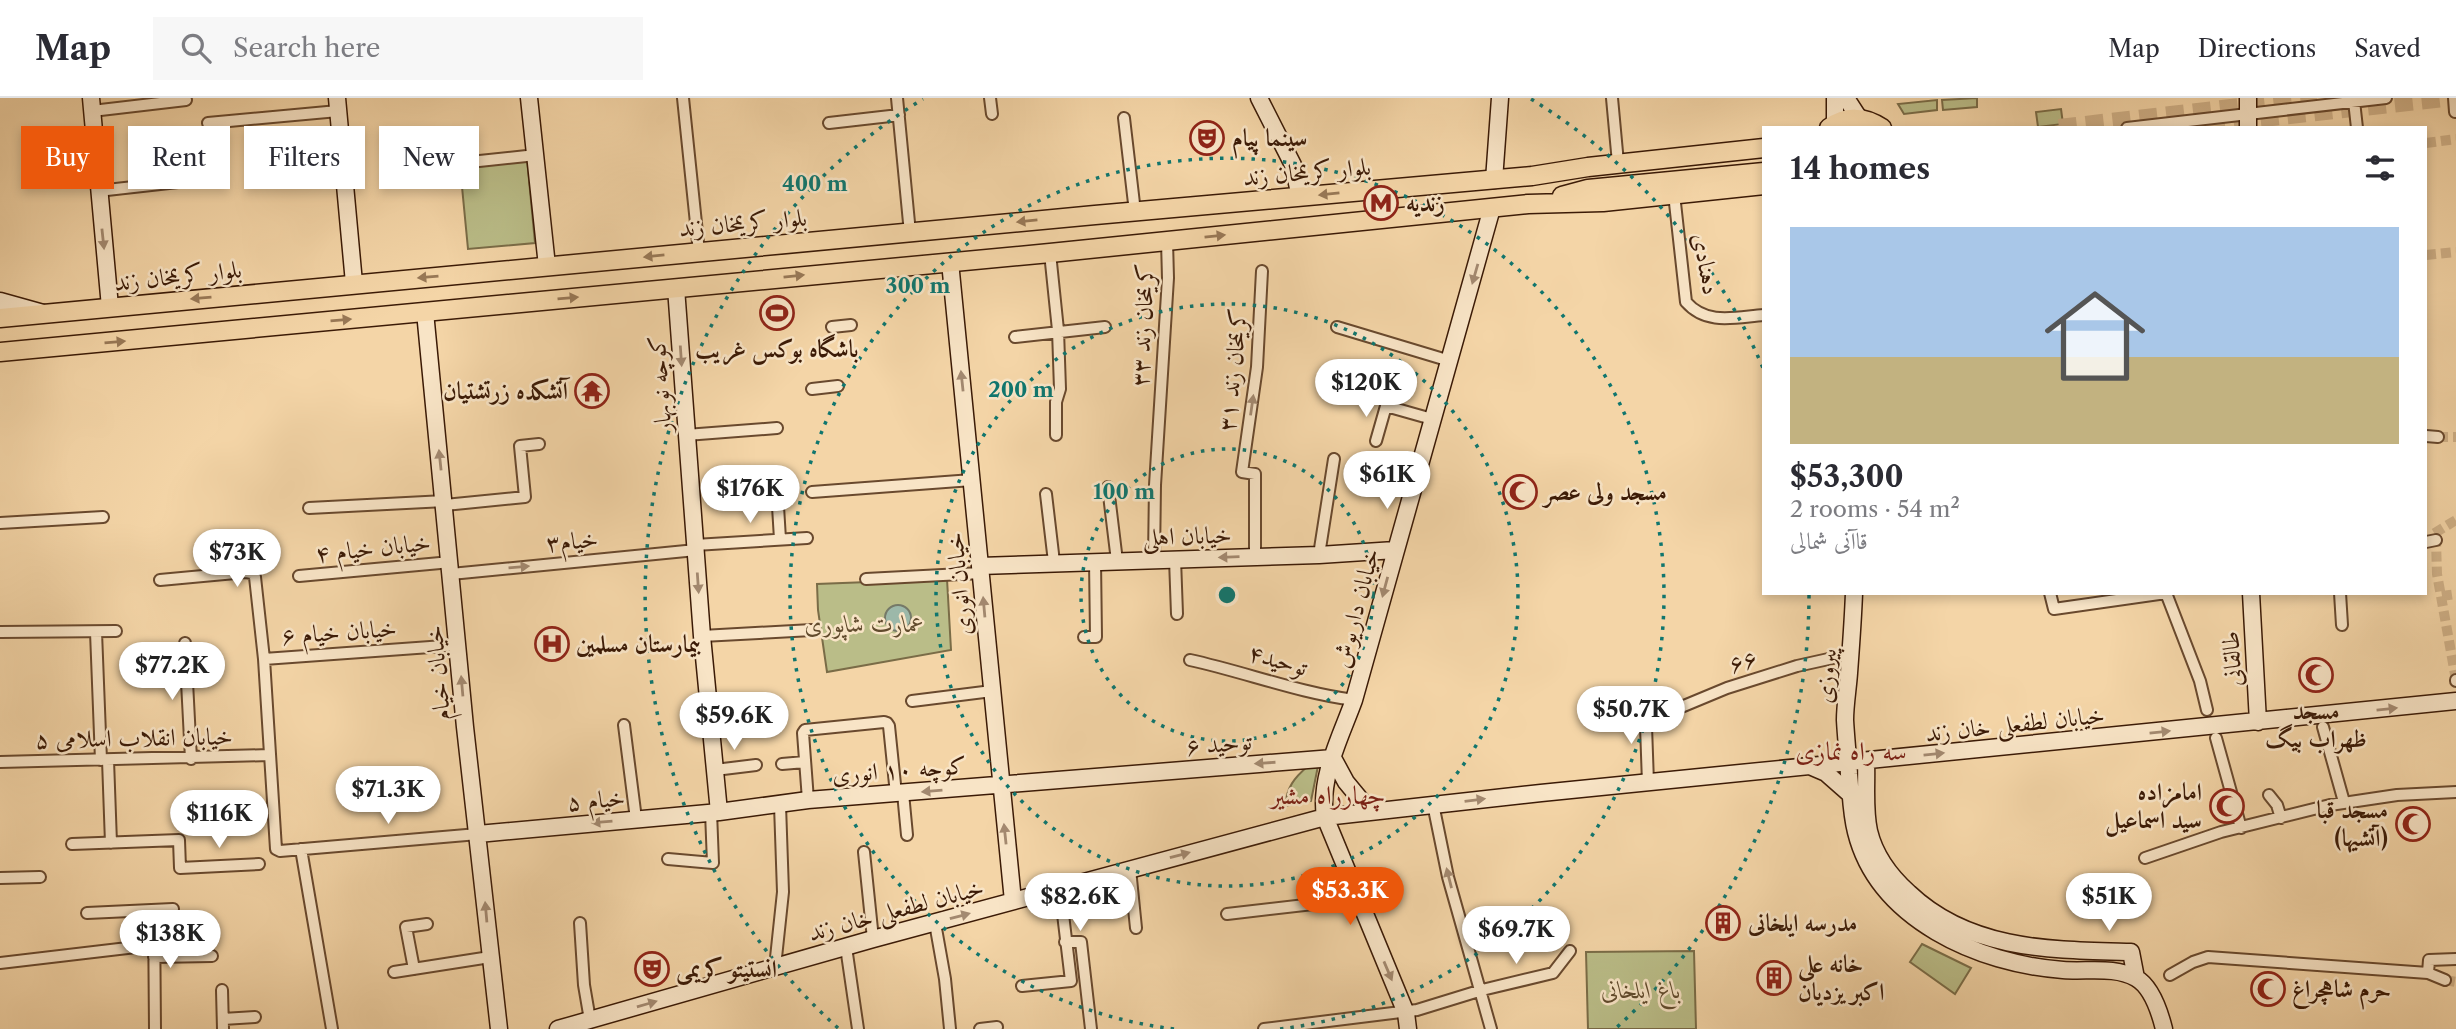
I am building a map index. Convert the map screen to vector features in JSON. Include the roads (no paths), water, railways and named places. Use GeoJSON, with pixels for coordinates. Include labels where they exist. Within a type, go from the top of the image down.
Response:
{"type":"FeatureCollection","features":[{"type":"Feature","properties":{"kind":"main road"},"geometry":{"type":"LineString","coordinates":[[1832,125],[1859,118],[1879,126]]}},
{"type":"Feature","properties":{"kind":"main road","name":"بلوار کریمخان زند"},"geometry":{"type":"LineString","coordinates":[[0,318],[1494,180],[1618,163],[1762,148]]}},
{"type":"Feature","properties":{"kind":"main road","name":"بلوار کریمخان زند"},"geometry":{"type":"LineString","coordinates":[[1532,176],[1589,179],[1762,162]]}},
{"type":"Feature","properties":{"kind":"main road"},"geometry":{"type":"LineString","coordinates":[[1528,204],[1588,189],[1762,172]]}},
{"type":"Feature","properties":{"kind":"main road"},"geometry":{"type":"LineString","coordinates":[[0,352],[1050,253],[1528,204],[1603,202],[1762,185]]}},
{"type":"Feature","properties":{"kind":"main road"},"geometry":{"type":"LineString","coordinates":[[1122,245],[1128,213]]}},
{"type":"Feature","properties":{"kind":"main road"},"geometry":{"type":"LineString","coordinates":[[47,348],[31,336],[30,326],[49,314]]}},
{"type":"Feature","properties":{"kind":"street"},"geometry":{"type":"LineString","coordinates":[[529,98],[547,267]]}},
{"type":"Feature","properties":{"kind":"street"},"geometry":{"type":"LineString","coordinates":[[683,98],[699,252]]}},
{"type":"Feature","properties":{"kind":"street"},"geometry":{"type":"LineString","coordinates":[[897,98],[910,233]]}},
{"type":"Feature","properties":{"kind":"street"},"geometry":{"type":"LineString","coordinates":[[990,98],[992,114]]}},
{"type":"Feature","properties":{"kind":"street"},"geometry":{"type":"LineString","coordinates":[[1259,98],[1293,165],[1300,197]]}},
{"type":"Feature","properties":{"kind":"street"},"geometry":{"type":"LineString","coordinates":[[1494,180],[1500,98]]}},
{"type":"Feature","properties":{"kind":"street"},"geometry":{"type":"LineString","coordinates":[[1612,98],[1618,163]]}},
{"type":"Feature","properties":{"kind":"street"},"geometry":{"type":"LineString","coordinates":[[1832,125],[1835,98]]}},
{"type":"Feature","properties":{"kind":"street"},"geometry":{"type":"LineString","coordinates":[[1846,98],[1859,118]]}},
{"type":"Feature","properties":{"kind":"street"},"geometry":{"type":"LineString","coordinates":[[2143,126],[2386,98]]}},
{"type":"Feature","properties":{"kind":"street"},"geometry":{"type":"LineString","coordinates":[[2454,98],[2455,112]]}},
{"type":"Feature","properties":{"kind":"street"},"geometry":{"type":"LineString","coordinates":[[110,307],[92,105],[186,100]]}},
{"type":"Feature","properties":{"kind":"street"},"geometry":{"type":"LineString","coordinates":[[2355,100],[2357,126]]}},
{"type":"Feature","properties":{"kind":"street"},"geometry":{"type":"LineString","coordinates":[[208,123],[338,104],[354,284]]}},
{"type":"Feature","properties":{"kind":"street"},"geometry":{"type":"LineString","coordinates":[[829,123],[899,115]]}},
{"type":"Feature","properties":{"kind":"street"},"geometry":{"type":"LineString","coordinates":[[1124,118],[1128,213]]}},
{"type":"Feature","properties":{"kind":"street"},"geometry":{"type":"LineString","coordinates":[[479,161],[536,155]]}},
{"type":"Feature","properties":{"kind":"street"},"geometry":{"type":"LineString","coordinates":[[98,191],[128,188]]}},
{"type":"Feature","properties":{"kind":"street","name":"دهنادی"},"geometry":{"type":"LineString","coordinates":[[1674,194],[1686,302],[1701,316],[1712,319],[1762,315]]}},
{"type":"Feature","properties":{"kind":"street","name":"خیابان داریوش"},"geometry":{"type":"LineString","coordinates":[[1325,817],[1324,799],[1333,758],[1354,700],[1492,208]]}},
{"type":"Feature","properties":{"kind":"street","name":"کریمخان زند ۳۳"},"geometry":{"type":"LineString","coordinates":[[1154,559],[1155,485],[1168,278],[1167,241]]}},
{"type":"Feature","properties":{"kind":"street"},"geometry":{"type":"LineString","coordinates":[[1050,253],[1058,330],[1060,389],[1056,402],[1056,435]]}},
{"type":"Feature","properties":{"kind":"street","name":"خیابان انوری"},"geometry":{"type":"LineString","coordinates":[[950,262],[1013,901]]}},
{"type":"Feature","properties":{"kind":"street","name":"کریمخان زند ۳۱"},"geometry":{"type":"LineString","coordinates":[[1255,556],[1255,474],[1242,472],[1257,367],[1262,271]]}},
{"type":"Feature","properties":{"kind":"street","name":"کوچه نوبهار"},"geometry":{"type":"LineString","coordinates":[[676,288],[702,636],[712,727],[715,812]]}},
{"type":"Feature","properties":{"kind":"street"},"geometry":{"type":"LineString","coordinates":[[0,301],[49,314]]}},
{"type":"Feature","properties":{"kind":"street","name":"خیابان خیام"},"geometry":{"type":"LineString","coordinates":[[425,312],[499,1029]]}},
{"type":"Feature","properties":{"kind":"street"},"geometry":{"type":"LineString","coordinates":[[832,327],[851,325]]}},
{"type":"Feature","properties":{"kind":"street"},"geometry":{"type":"LineString","coordinates":[[1016,337],[1058,330],[1105,327]]}},
{"type":"Feature","properties":{"kind":"street"},"geometry":{"type":"LineString","coordinates":[[1338,327],[1450,360]]}},
{"type":"Feature","properties":{"kind":"street"},"geometry":{"type":"LineString","coordinates":[[812,389],[838,386]]}},
{"type":"Feature","properties":{"kind":"street"},"geometry":{"type":"LineString","coordinates":[[1376,441],[1386,406],[1432,419]]}},
{"type":"Feature","properties":{"kind":"street"},"geometry":{"type":"LineString","coordinates":[[686,435],[777,428]]}},
{"type":"Feature","properties":{"kind":"street"},"geometry":{"type":"LineString","coordinates":[[2427,436],[2438,437]]}},
{"type":"Feature","properties":{"kind":"street"},"geometry":{"type":"LineString","coordinates":[[309,508],[524,497],[520,446],[539,444]]}},
{"type":"Feature","properties":{"kind":"street"},"geometry":{"type":"LineString","coordinates":[[1319,555],[1334,459]]}},
{"type":"Feature","properties":{"kind":"street"},"geometry":{"type":"LineString","coordinates":[[812,492],[972,480]]}},
{"type":"Feature","properties":{"kind":"street"},"geometry":{"type":"LineString","coordinates":[[1108,486],[1117,561]]}},
{"type":"Feature","properties":{"kind":"street"},"geometry":{"type":"LineString","coordinates":[[735,492],[777,490],[780,539]]}},
{"type":"Feature","properties":{"kind":"street"},"geometry":{"type":"LineString","coordinates":[[1046,494],[1054,562]]}},
{"type":"Feature","properties":{"kind":"street"},"geometry":{"type":"LineString","coordinates":[[0,523],[103,517]]}},
{"type":"Feature","properties":{"kind":"street","name":"خیام۳"},"geometry":{"type":"LineString","coordinates":[[451,568],[807,538]]}},
{"type":"Feature","properties":{"kind":"street","name":"خیابان اهلی"},"geometry":{"type":"LineString","coordinates":[[980,570],[1054,562],[1319,555],[1395,550]]}},
{"type":"Feature","properties":{"kind":"street"},"geometry":{"type":"LineString","coordinates":[[1175,559],[1177,614]]}},
{"type":"Feature","properties":{"kind":"street"},"geometry":{"type":"LineString","coordinates":[[1084,637],[1096,637],[1095,561]]}},
{"type":"Feature","properties":{"kind":"street","name":"خیابان خیام ۴"},"geometry":{"type":"LineString","coordinates":[[299,576],[451,568]]}},
{"type":"Feature","properties":{"kind":"street"},"geometry":{"type":"LineString","coordinates":[[866,579],[980,570]]}},
{"type":"Feature","properties":{"kind":"street"},"geometry":{"type":"LineString","coordinates":[[160,580],[252,573],[255,577],[264,659],[276,849],[478,834]]}},
{"type":"Feature","properties":{"kind":"street","name":"پیروزی"},"geometry":{"type":"LineString","coordinates":[[1854,595],[1845,720],[1851,795],[1862,830]]}},
{"type":"Feature","properties":{"kind":"street"},"geometry":{"type":"LineString","coordinates":[[2050,595],[2054,609],[2144,595]]}},
{"type":"Feature","properties":{"kind":"street"},"geometry":{"type":"LineString","coordinates":[[2167,595],[2200,681],[2207,710]]}},
{"type":"Feature","properties":{"kind":"street","name":"طالقانی"},"geometry":{"type":"LineString","coordinates":[[2250,595],[2258,722]]}},
{"type":"Feature","properties":{"kind":"street"},"geometry":{"type":"LineString","coordinates":[[2340,595],[2342,625]]}},
{"type":"Feature","properties":{"kind":"street"},"geometry":{"type":"LineString","coordinates":[[702,636],[812,629]]}},
{"type":"Feature","properties":{"kind":"street"},"geometry":{"type":"LineString","coordinates":[[0,632],[116,631]]}},
{"type":"Feature","properties":{"kind":"street"},"geometry":{"type":"LineString","coordinates":[[96,632],[111,843]]}},
{"type":"Feature","properties":{"kind":"street"},"geometry":{"type":"LineString","coordinates":[[185,643],[191,759]]}},
{"type":"Feature","properties":{"kind":"street","name":"خیابان خیام ۶"},"geometry":{"type":"LineString","coordinates":[[264,659],[458,645]]}},
{"type":"Feature","properties":{"kind":"street","name":"۶۶"},"geometry":{"type":"LineString","coordinates":[[1648,783],[1646,726],[1650,720],[1727,688],[1797,666],[1851,654]]}},
{"type":"Feature","properties":{"kind":"street","name":"توحید۴"},"geometry":{"type":"LineString","coordinates":[[1189,660],[1354,700]]}},
{"type":"Feature","properties":{"kind":"street"},"geometry":{"type":"LineString","coordinates":[[912,701],[992,691]]}},
{"type":"Feature","properties":{"kind":"street","name":"خیابان لطفعلی خان زند"},"geometry":{"type":"LineString","coordinates":[[558,1029],[873,939],[1325,817],[2456,701]]}},
{"type":"Feature","properties":{"kind":"street"},"geometry":{"type":"LineString","coordinates":[[712,727],[752,723]]}},
{"type":"Feature","properties":{"kind":"street"},"geometry":{"type":"LineString","coordinates":[[808,800],[803,733],[805,730],[887,723],[906,835]]}},
{"type":"Feature","properties":{"kind":"street"},"geometry":{"type":"LineString","coordinates":[[624,725],[636,819]]}},
{"type":"Feature","properties":{"kind":"street"},"geometry":{"type":"LineString","coordinates":[[2323,727],[2344,802]]}},
{"type":"Feature","properties":{"kind":"street"},"geometry":{"type":"LineString","coordinates":[[2216,738],[2241,828]]}},
{"type":"Feature","properties":{"kind":"street","name":"خیابان انقلاب اسلامی ۵"},"geometry":{"type":"LineString","coordinates":[[0,762],[269,755]]}},
{"type":"Feature","properties":{"kind":"street"},"geometry":{"type":"LineString","coordinates":[[1333,758],[1339,771],[1370,811]]}},
{"type":"Feature","properties":{"kind":"street","name":"۶ توحید"},"geometry":{"type":"LineString","coordinates":[[1000,785],[1333,758]]}},
{"type":"Feature","properties":{"kind":"street"},"geometry":{"type":"LineString","coordinates":[[1866,761],[1862,830],[1868,864],[1882,887],[1898,904],[1936,932],[1984,952],[2035,966],[2062,970],[2108,971],[2136,978]]}},
{"type":"Feature","properties":{"kind":"street"},"geometry":{"type":"LineString","coordinates":[[782,764],[805,762]]}},
{"type":"Feature","properties":{"kind":"street"},"geometry":{"type":"LineString","coordinates":[[715,769],[756,765]]}},
{"type":"Feature","properties":{"kind":"street"},"geometry":{"type":"LineString","coordinates":[[1812,767],[1826,773],[1851,795]]}},
{"type":"Feature","properties":{"kind":"street","name":"کوچه ۱۰ انوری"},"geometry":{"type":"LineString","coordinates":[[715,812],[808,800],[1000,785]]}},
{"type":"Feature","properties":{"kind":"street"},"geometry":{"type":"LineString","coordinates":[[2145,858],[2221,832],[2344,802],[2397,794],[2456,792]]}},
{"type":"Feature","properties":{"kind":"street"},"geometry":{"type":"LineString","coordinates":[[2269,795],[2277,804],[2281,818]]}},
{"type":"Feature","properties":{"kind":"street"},"geometry":{"type":"LineString","coordinates":[[1433,804],[1451,887],[1492,1029]]}},
{"type":"Feature","properties":{"kind":"street"},"geometry":{"type":"LineString","coordinates":[[775,967],[783,892],[780,805]]}},
{"type":"Feature","properties":{"kind":"street"},"geometry":{"type":"LineString","coordinates":[[668,859],[713,863],[715,812]]}},
{"type":"Feature","properties":{"kind":"street","name":"۵ خیام"},"geometry":{"type":"LineString","coordinates":[[478,834],[715,812]]}},
{"type":"Feature","properties":{"kind":"street"},"geometry":{"type":"LineString","coordinates":[[1325,817],[1407,1021]]}},
{"type":"Feature","properties":{"kind":"street"},"geometry":{"type":"LineString","coordinates":[[1300,824],[1333,839]]}},
{"type":"Feature","properties":{"kind":"street"},"geometry":{"type":"LineString","coordinates":[[1862,830],[1881,862],[1899,884],[1934,913],[1967,932],[2026,946],[2131,952],[2136,978],[2149,993],[2164,1029]]}},
{"type":"Feature","properties":{"kind":"street"},"geometry":{"type":"LineString","coordinates":[[72,844],[179,840],[180,868],[259,864]]}},
{"type":"Feature","properties":{"kind":"street"},"geometry":{"type":"LineString","coordinates":[[301,849],[332,1029]]}},
{"type":"Feature","properties":{"kind":"street"},"geometry":{"type":"LineString","coordinates":[[864,852],[873,939]]}},
{"type":"Feature","properties":{"kind":"street"},"geometry":{"type":"LineString","coordinates":[[1130,869],[1136,928]]}},
{"type":"Feature","properties":{"kind":"street"},"geometry":{"type":"LineString","coordinates":[[0,878],[40,877]]}},
{"type":"Feature","properties":{"kind":"street"},"geometry":{"type":"LineString","coordinates":[[1022,986],[1070,981],[1060,889]]}},
{"type":"Feature","properties":{"kind":"street"},"geometry":{"type":"LineString","coordinates":[[1227,914],[1357,899]]}},
{"type":"Feature","properties":{"kind":"street"},"geometry":{"type":"LineString","coordinates":[[87,913],[173,909]]}},
{"type":"Feature","properties":{"kind":"street"},"geometry":{"type":"LineString","coordinates":[[154,910],[155,1029]]}},
{"type":"Feature","properties":{"kind":"street"},"geometry":{"type":"LineString","coordinates":[[580,923],[584,985],[590,1020]]}},
{"type":"Feature","properties":{"kind":"street"},"geometry":{"type":"LineString","coordinates":[[935,923],[950,1029]]}},
{"type":"Feature","properties":{"kind":"street"},"geometry":{"type":"LineString","coordinates":[[414,969],[406,927],[427,924]]}},
{"type":"Feature","properties":{"kind":"street"},"geometry":{"type":"LineString","coordinates":[[1065,943],[1081,942],[1091,1029]]}},
{"type":"Feature","properties":{"kind":"street"},"geometry":{"type":"LineString","coordinates":[[846,947],[858,1029]]}},
{"type":"Feature","properties":{"kind":"street"},"geometry":{"type":"LineString","coordinates":[[0,963],[154,951],[212,956]]}},
{"type":"Feature","properties":{"kind":"street"},"geometry":{"type":"LineString","coordinates":[[1264,1029],[1407,1021],[1482,990],[1553,973],[1570,951]]}},
{"type":"Feature","properties":{"kind":"street"},"geometry":{"type":"LineString","coordinates":[[394,972],[490,957]]}},
{"type":"Feature","properties":{"kind":"street"},"geometry":{"type":"LineString","coordinates":[[2170,975],[2208,957],[2428,973],[2445,980]]}},
{"type":"Feature","properties":{"kind":"street"},"geometry":{"type":"LineString","coordinates":[[2428,973],[2429,960],[2456,958]]}},
{"type":"Feature","properties":{"kind":"street"},"geometry":{"type":"LineString","coordinates":[[222,990],[223,1024],[255,1017]]}},
{"type":"Feature","properties":{"kind":"street"},"geometry":{"type":"LineString","coordinates":[[980,1029],[997,1027]]}},
{"type":"Feature","properties":{"kind":"tunnel"},"geometry":{"type":"LineString","coordinates":[[2076,126],[2317,98]]}},
{"type":"Feature","properties":{"kind":"tunnel"},"geometry":{"type":"LineString","coordinates":[[2189,126],[2445,98]]}},
{"type":"Feature","properties":{"kind":"tunnel"},"geometry":{"type":"LineString","coordinates":[[2427,143],[2456,139]]}},
{"type":"Feature","properties":{"kind":"tunnel"},"geometry":{"type":"LineString","coordinates":[[2427,255],[2456,252]]}},
{"type":"Feature","properties":{"kind":"tunnel"},"geometry":{"type":"LineString","coordinates":[[2438,437],[2456,437]]}},
{"type":"Feature","properties":{"kind":"tunnel"},"geometry":{"type":"LineString","coordinates":[[2456,520],[2433,534],[2436,540],[2437,574],[2456,680]]}},
{"type":"Feature","properties":{"kind":"tunnel"},"geometry":{"type":"LineString","coordinates":[[2442,596],[2456,594]]}},
{"type":"Feature","properties":{"kind":"tunnel"},"geometry":{"type":"LineString","coordinates":[[2445,980],[2456,982]]}},
{"type":"Feature","properties":{"kind":"place","name":"سینما پیام"},"geometry":{"type":"Point","coordinates":[1207,138]}},
{"type":"Feature","properties":{"kind":"place","name":"زندیه"},"geometry":{"type":"Point","coordinates":[1381,203]}},
{"type":"Feature","properties":{"kind":"place","name":"باشگاه بوکس غریب"},"geometry":{"type":"Point","coordinates":[777,313]}},
{"type":"Feature","properties":{"kind":"place","name":"آتشکده زرتشتیان"},"geometry":{"type":"Point","coordinates":[592,391]}},
{"type":"Feature","properties":{"kind":"place","name":"مسجد ولی عصر"},"geometry":{"type":"Point","coordinates":[1520,492]}},
{"type":"Feature","properties":{"kind":"place","name":"بیمارستان مسلمین"},"geometry":{"type":"Point","coordinates":[552,644]}},
{"type":"Feature","properties":{"kind":"place","name":"مسجد ظهراب بیگ"},"geometry":{"type":"Point","coordinates":[2316,675]}},
{"type":"Feature","properties":{"kind":"place","name":"امامزاده سید اسماعیل"},"geometry":{"type":"Point","coordinates":[2227,806]}},
{"type":"Feature","properties":{"kind":"place","name":"مسجد قبا (آتشیها)"},"geometry":{"type":"Point","coordinates":[2413,824]}},
{"type":"Feature","properties":{"kind":"place","name":"مدرسه ایلخانی"},"geometry":{"type":"Point","coordinates":[1723,923]}},
{"type":"Feature","properties":{"kind":"place","name":"انستیتو کریمی"},"geometry":{"type":"Point","coordinates":[652,969]}},
{"type":"Feature","properties":{"kind":"place","name":"خانه علی اکبر یزدیان"},"geometry":{"type":"Point","coordinates":[1774,978]}},
{"type":"Feature","properties":{"kind":"place","name":"حرم شاهچراغ"},"geometry":{"type":"Point","coordinates":[2268,989]}},
{"type":"Feature","properties":{"kind":"district","name":"سه راه نمازی"},"geometry":{"type":"Point","coordinates":[1851,751]}},
{"type":"Feature","properties":{"kind":"district","name":"چهارراه مشیر"},"geometry":{"type":"Point","coordinates":[1328,795]}},
{"type":"Feature","properties":{"kind":"park label","name":"عمارت شاپوری"},"geometry":{"type":"Point","coordinates":[865,624]}},
{"type":"Feature","properties":{"kind":"park label","name":"باغ ایلخانی"},"geometry":{"type":"Point","coordinates":[1641,990]}}]}
